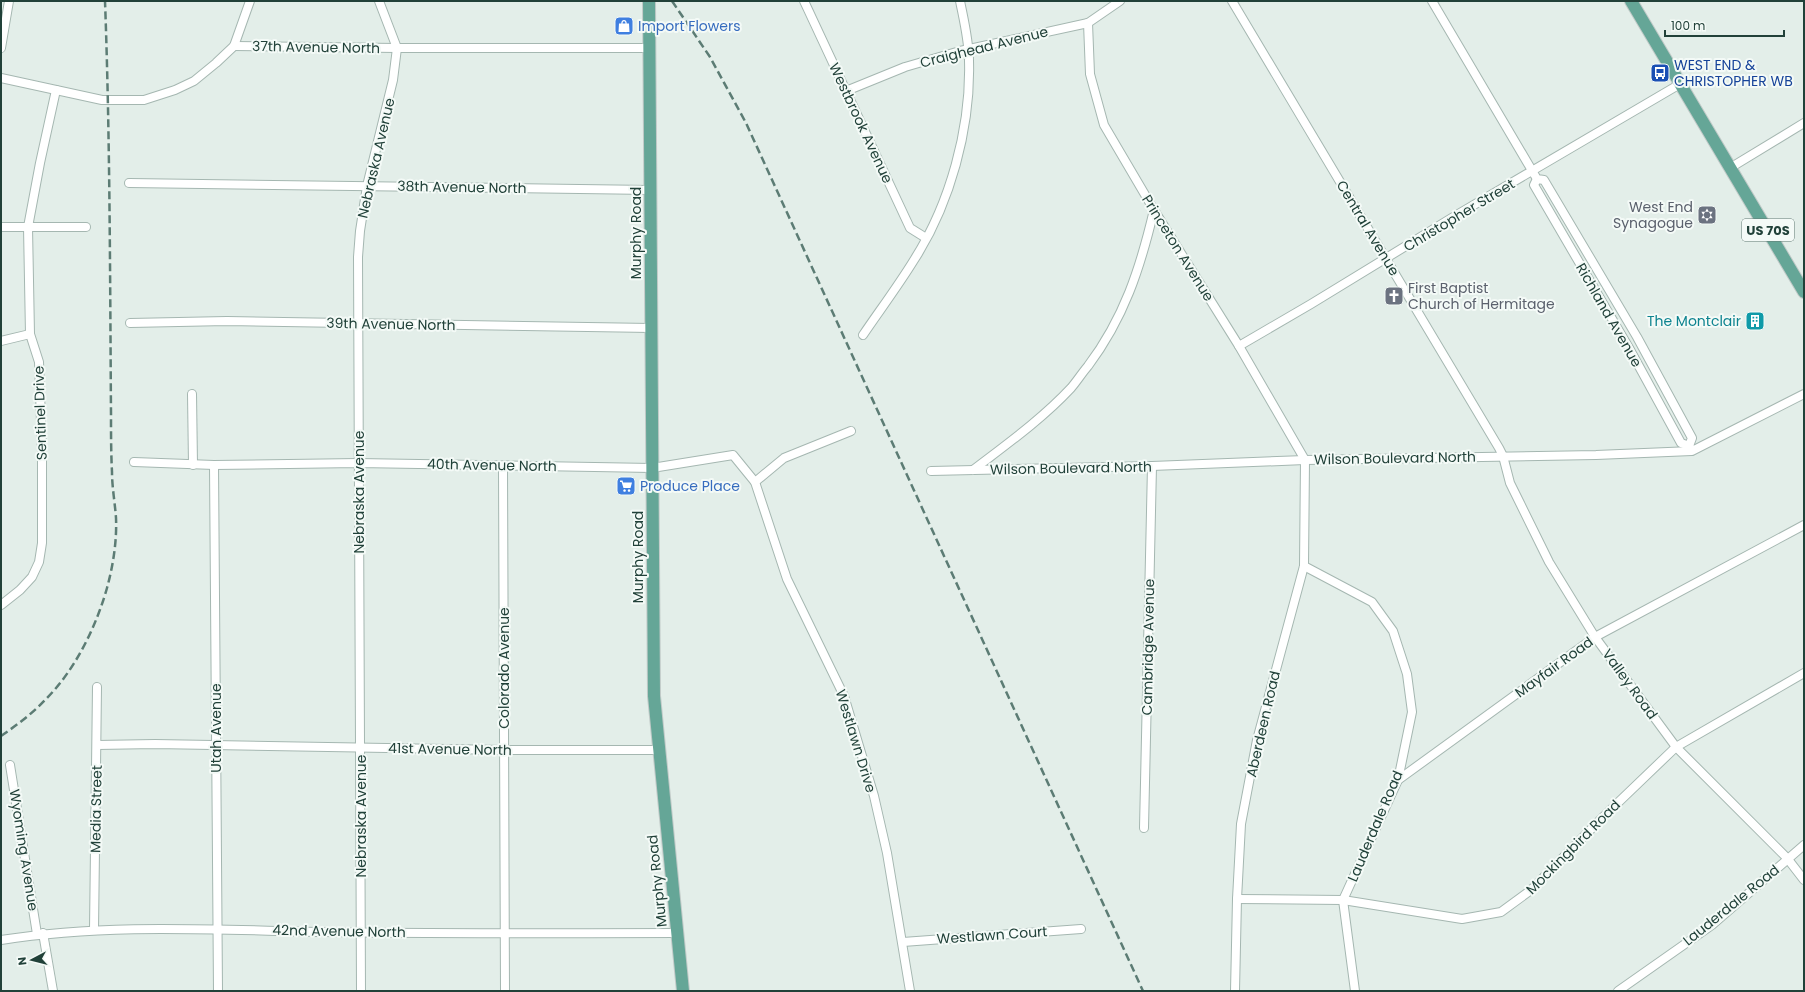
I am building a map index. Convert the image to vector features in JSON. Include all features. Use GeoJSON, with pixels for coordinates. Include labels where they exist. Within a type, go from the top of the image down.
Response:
{"type":"FeatureCollection","features":[{"type":"Feature","properties":{"kind":"main road","name":"Murphy Road"},"geometry":{"type":"LineString","coordinates":[[649,1],[654,696],[658,750],[683,991]]}},
{"type":"Feature","properties":{"kind":"main road","name":"US 70S"},"geometry":{"type":"LineString","coordinates":[[1631,1],[1804,292]]}},
{"type":"Feature","properties":{"kind":"street"},"geometry":{"type":"LineString","coordinates":[[1,48],[9,1]]}},
{"type":"Feature","properties":{"kind":"street"},"geometry":{"type":"LineString","coordinates":[[234,46],[250,1]]}},
{"type":"Feature","properties":{"kind":"street","name":"Nebraska Avenue"},"geometry":{"type":"LineString","coordinates":[[361,991],[358,257],[360,231],[367,186],[393,80],[397,48],[379,1]]}},
{"type":"Feature","properties":{"kind":"street","name":"Westbrook Avenue"},"geometry":{"type":"LineString","coordinates":[[804,1],[814,18],[846,91],[910,228],[926,238]]}},
{"type":"Feature","properties":{"kind":"street"},"geometry":{"type":"LineString","coordinates":[[863,335],[914,260],[935,221],[955,168],[964,126],[969,79],[968,49],[960,1]]}},
{"type":"Feature","properties":{"kind":"street","name":"Craighead Avenue"},"geometry":{"type":"LineString","coordinates":[[846,91],[905,67],[968,49],[1088,23],[1120,1]]}},
{"type":"Feature","properties":{"kind":"street","name":"Central Avenue"},"geometry":{"type":"LineString","coordinates":[[1232,1],[1503,456]]}},
{"type":"Feature","properties":{"kind":"street","name":"Richland Avenue"},"geometry":{"type":"LineString","coordinates":[[1432,1],[1532,171],[1537,179],[1544,180],[1637,337],[1692,438],[1691,448],[1681,444],[1629,348],[1534,185],[1537,179]]}},
{"type":"Feature","properties":{"kind":"street","name":"Princeton Avenue"},"geometry":{"type":"LineString","coordinates":[[1088,23],[1090,74],[1104,125],[1154,210],[1239,346],[1305,460]]}},
{"type":"Feature","properties":{"kind":"street","name":"37th Avenue North"},"geometry":{"type":"LineString","coordinates":[[1,78],[102,100],[144,100],[176,90],[194,81],[234,46],[397,48],[650,48]]}},
{"type":"Feature","properties":{"kind":"street","name":"Christopher Street"},"geometry":{"type":"LineString","coordinates":[[1239,346],[1455,216],[1680,84]]}},
{"type":"Feature","properties":{"kind":"street","name":"Sentinel Drive"},"geometry":{"type":"LineString","coordinates":[[1,605],[20,590],[32,577],[38,562],[42,543],[42,452],[39,362],[30,334],[28,227],[56,90]]}},
{"type":"Feature","properties":{"kind":"street"},"geometry":{"type":"LineString","coordinates":[[1730,168],[1804,123]]}},
{"type":"Feature","properties":{"kind":"street","name":"38th Avenue North"},"geometry":{"type":"LineString","coordinates":[[130,183],[651,190]]}},
{"type":"Feature","properties":{"kind":"street"},"geometry":{"type":"LineString","coordinates":[[973,470],[1035,422],[1072,387],[1096,354],[1116,322],[1129,294],[1144,252],[1154,210]]}},
{"type":"Feature","properties":{"kind":"street"},"geometry":{"type":"LineString","coordinates":[[1,227],[86,227]]}},
{"type":"Feature","properties":{"kind":"street","name":"39th Avenue North"},"geometry":{"type":"LineString","coordinates":[[130,323],[227,321],[651,328]]}},
{"type":"Feature","properties":{"kind":"street"},"geometry":{"type":"LineString","coordinates":[[1,341],[30,334]]}},
{"type":"Feature","properties":{"kind":"street"},"geometry":{"type":"LineString","coordinates":[[134,462],[193,465],[192,394]]}},
{"type":"Feature","properties":{"kind":"street","name":"Wilson Boulevard North"},"geometry":{"type":"LineString","coordinates":[[931,471],[1152,466],[1305,460],[1596,455],[1691,448],[1804,394]]}},
{"type":"Feature","properties":{"kind":"street"},"geometry":{"type":"LineString","coordinates":[[755,482],[784,458],[851,431]]}},
{"type":"Feature","properties":{"kind":"street","name":"40th Avenue North"},"geometry":{"type":"LineString","coordinates":[[193,465],[358,463],[652,468],[733,455],[755,482]]}},
{"type":"Feature","properties":{"kind":"street","name":"Valley Road"},"geometry":{"type":"LineString","coordinates":[[1503,456],[1510,483],[1549,562],[1595,637],[1676,747],[1787,858],[1804,880]]}},
{"type":"Feature","properties":{"kind":"street","name":"Aberdeen Road"},"geometry":{"type":"LineString","coordinates":[[1236,991],[1236,899],[1241,824],[1257,740],[1304,566],[1305,460]]}},
{"type":"Feature","properties":{"kind":"street","name":"Utah Avenue"},"geometry":{"type":"LineString","coordinates":[[214,465],[218,991]]}},
{"type":"Feature","properties":{"kind":"street","name":"Colorado Avenue"},"geometry":{"type":"LineString","coordinates":[[503,466],[506,932],[505,991]]}},
{"type":"Feature","properties":{"kind":"street","name":"Cambridge Avenue"},"geometry":{"type":"LineString","coordinates":[[1144,828],[1152,466]]}},
{"type":"Feature","properties":{"kind":"street","name":"Westlawn Drive"},"geometry":{"type":"LineString","coordinates":[[755,482],[787,579],[844,696],[874,796],[887,853],[910,991]]}},
{"type":"Feature","properties":{"kind":"street","name":"Mayfair Road"},"geometry":{"type":"LineString","coordinates":[[1398,780],[1595,637],[1804,525]]}},
{"type":"Feature","properties":{"kind":"street","name":"Lauderdale Road"},"geometry":{"type":"LineString","coordinates":[[1304,566],[1372,602],[1393,631],[1407,674],[1412,712],[1398,780],[1343,900]]}},
{"type":"Feature","properties":{"kind":"street","name":"Mockingbird Road"},"geometry":{"type":"LineString","coordinates":[[1236,899],[1343,900],[1462,919],[1501,912],[1531,890],[1602,818],[1676,747],[1804,673]]}},
{"type":"Feature","properties":{"kind":"street","name":"Media Street"},"geometry":{"type":"LineString","coordinates":[[94,930],[97,687]]}},
{"type":"Feature","properties":{"kind":"street","name":"41st Avenue North"},"geometry":{"type":"LineString","coordinates":[[97,745],[505,750],[658,750]]}},
{"type":"Feature","properties":{"kind":"street","name":"Wyoming Avenue"},"geometry":{"type":"LineString","coordinates":[[10,765],[40,934],[53,991]]}},
{"type":"Feature","properties":{"kind":"street","name":"Lauderdale Road"},"geometry":{"type":"LineString","coordinates":[[1618,991],[1712,925],[1787,858],[1804,845]]}},
{"type":"Feature","properties":{"kind":"street"},"geometry":{"type":"LineString","coordinates":[[1343,900],[1355,991]]}},
{"type":"Feature","properties":{"kind":"street","name":"42nd Avenue North"},"geometry":{"type":"LineString","coordinates":[[1,940],[40,934],[94,930],[218,929],[361,932],[677,933]]}},
{"type":"Feature","properties":{"kind":"street","name":"Westlawn Court"},"geometry":{"type":"LineString","coordinates":[[903,942],[1081,929]]}},
{"type":"Feature","properties":{"kind":"railway"},"geometry":{"type":"LineString","coordinates":[[1,736],[25,719],[41,704],[56,688],[75,661],[91,633],[97,618],[109,580],[114,553],[116,512],[112,483],[111,450],[109,155],[105,1]]}},
{"type":"Feature","properties":{"kind":"railway"},"geometry":{"type":"LineString","coordinates":[[672,1],[710,57],[746,123],[1143,991]]}},
{"type":"Feature","properties":{"kind":"place","name":"Import Flowers"},"geometry":{"type":"Point","coordinates":[624,26]}},
{"type":"Feature","properties":{"kind":"place","name":"WEST END & CHRISTOPHER WB"},"geometry":{"type":"Point","coordinates":[1660,73]}},
{"type":"Feature","properties":{"kind":"place","name":"West End Synagogue"},"geometry":{"type":"Point","coordinates":[1707,215]}},
{"type":"Feature","properties":{"kind":"place","name":"First Baptist Church of Hermitage"},"geometry":{"type":"Point","coordinates":[1394,296]}},
{"type":"Feature","properties":{"kind":"place","name":"The Montclair"},"geometry":{"type":"Point","coordinates":[1755,321]}},
{"type":"Feature","properties":{"kind":"place","name":"Produce Place"},"geometry":{"type":"Point","coordinates":[626,486]}}]}
